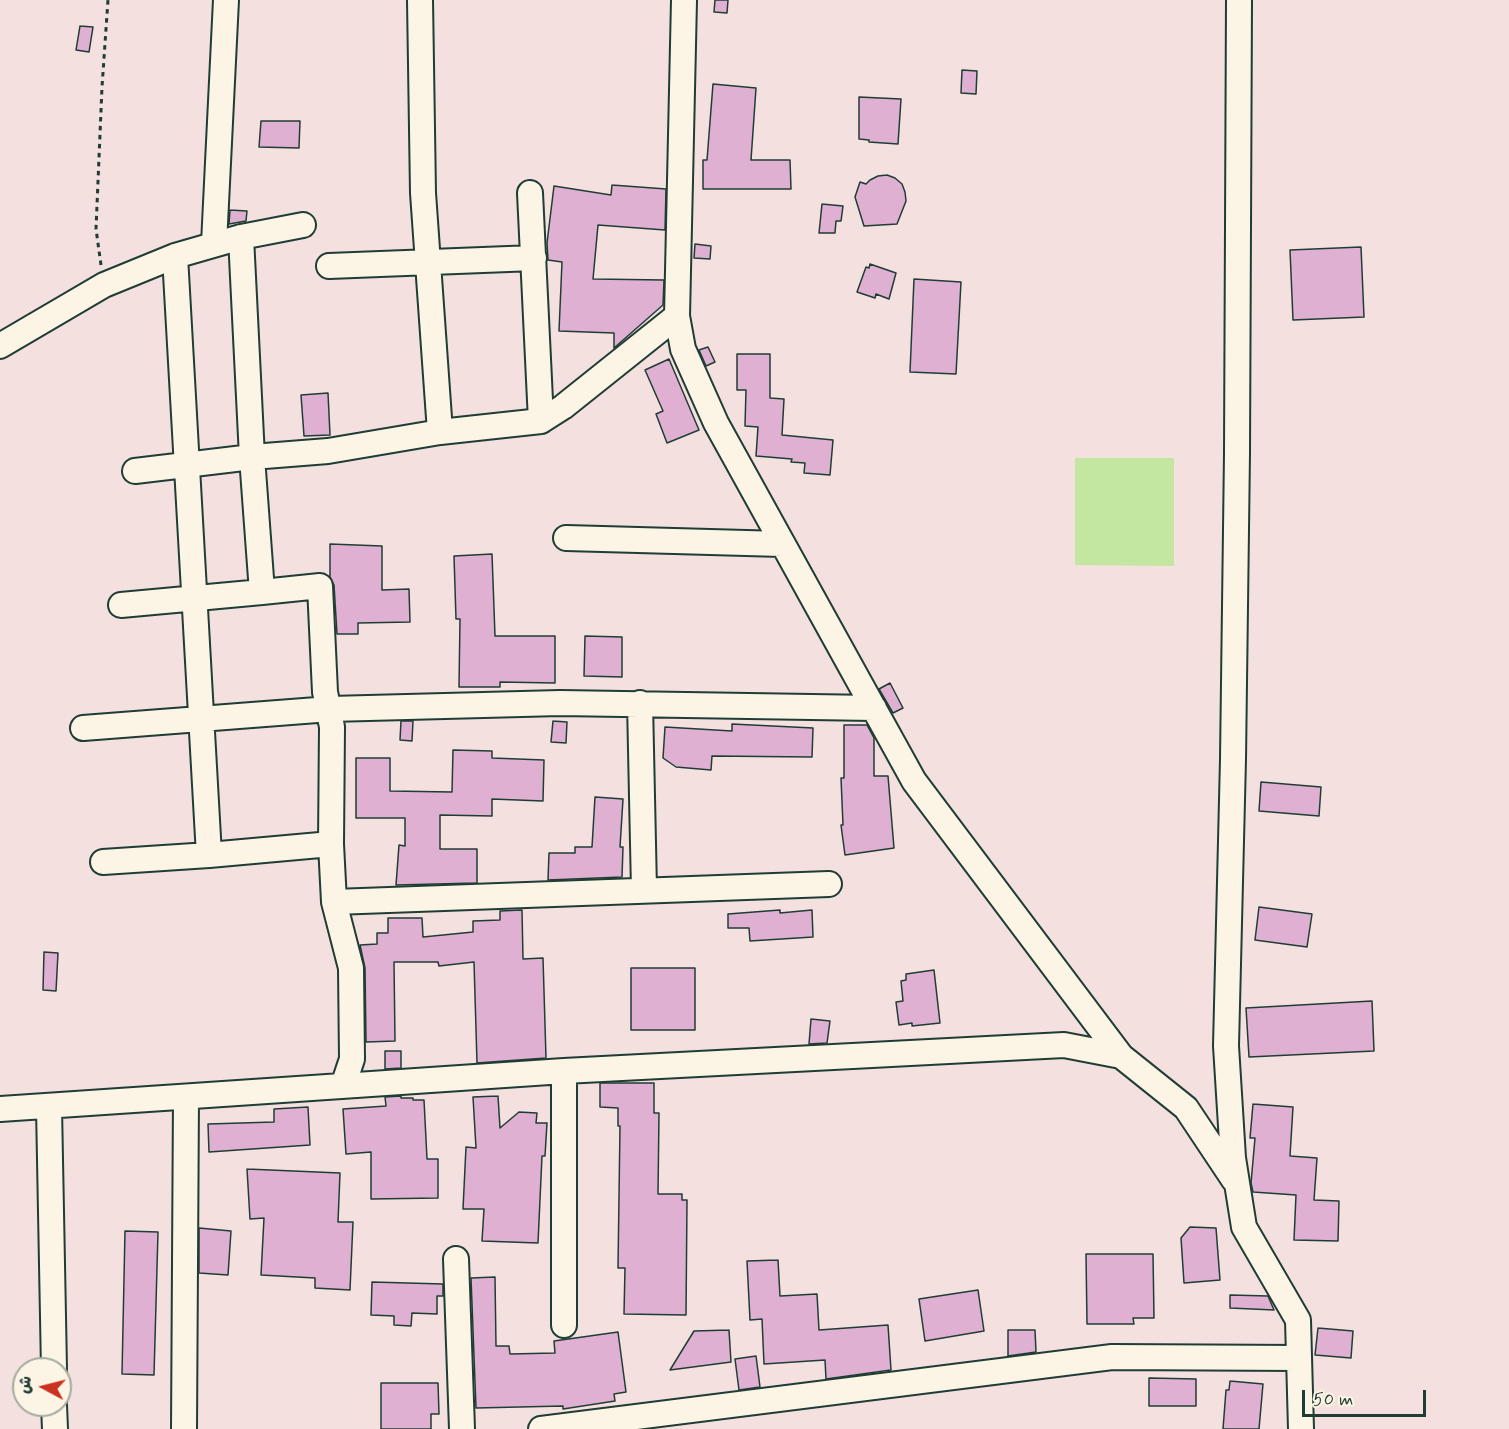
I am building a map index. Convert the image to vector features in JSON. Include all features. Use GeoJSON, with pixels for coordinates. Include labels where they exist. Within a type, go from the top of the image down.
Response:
{"type":"FeatureCollection","features":[{"type":"Feature","properties":{"kind":"street"},"geometry":{"type":"LineString","coordinates":[[214,244],[226,0]]}},
{"type":"Feature","properties":{"kind":"street"},"geometry":{"type":"LineString","coordinates":[[420,0],[423,193],[440,432]]}},
{"type":"Feature","properties":{"kind":"street"},"geometry":{"type":"LineString","coordinates":[[684,0],[677,316],[683,349],[716,423],[914,781],[1121,1056],[1186,1108],[1238,1186]]}},
{"type":"Feature","properties":{"kind":"street"},"geometry":{"type":"LineString","coordinates":[[1239,0],[1236,594],[1226,1046],[1233,1158],[1244,1227],[1298,1320],[1301,1429]]}},
{"type":"Feature","properties":{"kind":"street"},"geometry":{"type":"LineString","coordinates":[[530,193],[540,420]]}},
{"type":"Feature","properties":{"kind":"street"},"geometry":{"type":"LineString","coordinates":[[0,346],[104,285],[175,256],[240,237],[303,225]]}},
{"type":"Feature","properties":{"kind":"street"},"geometry":{"type":"LineString","coordinates":[[240,237],[262,592]]}},
{"type":"Feature","properties":{"kind":"street"},"geometry":{"type":"LineString","coordinates":[[175,256],[209,855]]}},
{"type":"Feature","properties":{"kind":"street"},"geometry":{"type":"LineString","coordinates":[[329,266],[534,258]]}},
{"type":"Feature","properties":{"kind":"street"},"geometry":{"type":"LineString","coordinates":[[135,471],[252,457],[328,451],[440,432],[540,420],[563,407],[677,316]]}},
{"type":"Feature","properties":{"kind":"street"},"geometry":{"type":"LineString","coordinates":[[566,538],[782,544]]}},
{"type":"Feature","properties":{"kind":"street"},"geometry":{"type":"LineString","coordinates":[[121,605],[320,586],[326,692],[332,727],[334,902],[351,968],[352,1059],[343,1086]]}},
{"type":"Feature","properties":{"kind":"street"},"geometry":{"type":"LineString","coordinates":[[83,728],[330,710],[560,703],[874,708]]}},
{"type":"Feature","properties":{"kind":"street"},"geometry":{"type":"LineString","coordinates":[[640,703],[644,890]]}},
{"type":"Feature","properties":{"kind":"street"},"geometry":{"type":"LineString","coordinates":[[103,862],[332,844]]}},
{"type":"Feature","properties":{"kind":"street"},"geometry":{"type":"LineString","coordinates":[[334,902],[829,884]]}},
{"type":"Feature","properties":{"kind":"street"},"geometry":{"type":"LineString","coordinates":[[0,1109],[564,1071],[1064,1045],[1121,1056]]}},
{"type":"Feature","properties":{"kind":"street"},"geometry":{"type":"LineString","coordinates":[[564,1071],[564,1325]]}},
{"type":"Feature","properties":{"kind":"street"},"geometry":{"type":"LineString","coordinates":[[184,1429],[186,1097]]}},
{"type":"Feature","properties":{"kind":"street"},"geometry":{"type":"LineString","coordinates":[[50,1107],[54,1357]]}},
{"type":"Feature","properties":{"kind":"street"},"geometry":{"type":"LineString","coordinates":[[456,1259],[462,1429]]}},
{"type":"Feature","properties":{"kind":"street"},"geometry":{"type":"LineString","coordinates":[[541,1429],[1112,1357],[1299,1358]]}},
{"type":"Feature","properties":{"kind":"path"},"geometry":{"type":"LineString","coordinates":[[104,285],[96,229],[108,0]]}},
{"type":"Feature","properties":{"kind":"green space"},"geometry":{"type":"Polygon","coordinates":[[[1075,458],[1174,458],[1174,566],[1075,565],[1075,458]]]}},
{"type":"Feature","properties":{"kind":"building"},"geometry":{"type":"Polygon","coordinates":[[[715,0],[728,0],[727,13],[714,12],[715,0]]]}},
{"type":"Feature","properties":{"kind":"building"},"geometry":{"type":"Polygon","coordinates":[[[80,26],[93,27],[89,52],[76,50],[80,26]]]}},
{"type":"Feature","properties":{"kind":"building"},"geometry":{"type":"Polygon","coordinates":[[[962,70],[977,71],[976,94],[961,93],[962,70]]]}},
{"type":"Feature","properties":{"kind":"building"},"geometry":{"type":"Polygon","coordinates":[[[713,84],[756,88],[751,160],[790,160],[791,189],[703,189],[703,160],[707,160],[713,84]]]}},
{"type":"Feature","properties":{"kind":"building"},"geometry":{"type":"Polygon","coordinates":[[[859,97],[901,99],[898,144],[859,139],[859,97]]]}},
{"type":"Feature","properties":{"kind":"building"},"geometry":{"type":"Polygon","coordinates":[[[261,121],[300,121],[299,148],[259,147],[261,121]]]}},
{"type":"Feature","properties":{"kind":"building"},"geometry":{"type":"Polygon","coordinates":[[[887,175],[902,184],[905,192],[906,201],[897,224],[864,226],[855,197],[860,182],[866,184],[878,176],[887,175]]]}},
{"type":"Feature","properties":{"kind":"building"},"geometry":{"type":"Polygon","coordinates":[[[612,185],[666,189],[665,230],[598,225],[593,279],[664,280],[663,305],[614,348],[614,333],[559,331],[562,262],[548,260],[547,243],[554,186],[611,195],[612,185]]]}},
{"type":"Feature","properties":{"kind":"building"},"geometry":{"type":"Polygon","coordinates":[[[822,204],[843,206],[841,221],[836,221],[835,233],[819,233],[822,204]]]}},
{"type":"Feature","properties":{"kind":"building"},"geometry":{"type":"Polygon","coordinates":[[[230,210],[247,211],[246,221],[229,224],[230,210]]]}},
{"type":"Feature","properties":{"kind":"building"},"geometry":{"type":"Polygon","coordinates":[[[695,244],[711,246],[710,259],[694,258],[695,244]]]}},
{"type":"Feature","properties":{"kind":"building"},"geometry":{"type":"Polygon","coordinates":[[[1361,247],[1364,317],[1293,320],[1290,250],[1361,247]]]}},
{"type":"Feature","properties":{"kind":"building"},"geometry":{"type":"Polygon","coordinates":[[[870,264],[896,273],[889,299],[876,294],[875,298],[857,292],[866,267],[869,268],[870,264]]]}},
{"type":"Feature","properties":{"kind":"building"},"geometry":{"type":"Polygon","coordinates":[[[914,279],[961,282],[956,374],[910,372],[914,279]]]}},
{"type":"Feature","properties":{"kind":"building"},"geometry":{"type":"Polygon","coordinates":[[[708,347],[715,362],[706,366],[699,350],[708,347]]]}},
{"type":"Feature","properties":{"kind":"building"},"geometry":{"type":"Polygon","coordinates":[[[737,354],[770,354],[770,398],[784,399],[782,435],[833,440],[830,475],[804,473],[805,463],[791,462],[792,459],[756,456],[758,427],[745,426],[746,390],[737,390],[737,354]]]}},
{"type":"Feature","properties":{"kind":"building"},"geometry":{"type":"Polygon","coordinates":[[[669,359],[699,430],[667,443],[656,414],[663,411],[645,370],[669,359]]]}},
{"type":"Feature","properties":{"kind":"building"},"geometry":{"type":"Polygon","coordinates":[[[328,393],[330,435],[304,436],[301,395],[328,393]]]}},
{"type":"Feature","properties":{"kind":"building"},"geometry":{"type":"Polygon","coordinates":[[[330,544],[382,546],[382,590],[409,589],[410,622],[358,623],[358,634],[337,634],[334,585],[330,577],[330,544]]]}},
{"type":"Feature","properties":{"kind":"building"},"geometry":{"type":"Polygon","coordinates":[[[492,554],[495,636],[555,636],[555,683],[500,682],[500,687],[459,687],[460,619],[456,619],[454,556],[492,554]]]}},
{"type":"Feature","properties":{"kind":"building"},"geometry":{"type":"Polygon","coordinates":[[[585,636],[622,637],[622,677],[584,676],[585,636]]]}},
{"type":"Feature","properties":{"kind":"building"},"geometry":{"type":"Polygon","coordinates":[[[890,683],[903,708],[893,713],[879,689],[890,683]]]}},
{"type":"Feature","properties":{"kind":"building"},"geometry":{"type":"Polygon","coordinates":[[[401,721],[413,721],[412,741],[400,740],[401,721]]]}},
{"type":"Feature","properties":{"kind":"building"},"geometry":{"type":"Polygon","coordinates":[[[553,721],[567,722],[566,743],[551,742],[553,721]]]}},
{"type":"Feature","properties":{"kind":"building"},"geometry":{"type":"Polygon","coordinates":[[[732,724],[813,728],[812,757],[712,756],[711,770],[676,767],[663,758],[665,727],[732,731],[732,724]]]}},
{"type":"Feature","properties":{"kind":"building"},"geometry":{"type":"Polygon","coordinates":[[[844,725],[867,725],[874,738],[874,776],[888,776],[894,848],[845,855],[841,825],[843,825],[841,778],[844,778],[844,725]]]}},
{"type":"Feature","properties":{"kind":"building"},"geometry":{"type":"Polygon","coordinates":[[[453,750],[492,751],[492,758],[544,760],[543,801],[492,799],[492,816],[440,815],[440,849],[477,849],[477,883],[396,885],[399,845],[405,846],[405,818],[356,818],[356,758],[390,758],[390,791],[452,792],[453,750]]]}},
{"type":"Feature","properties":{"kind":"building"},"geometry":{"type":"Polygon","coordinates":[[[1261,782],[1321,787],[1319,816],[1259,811],[1261,782]]]}},
{"type":"Feature","properties":{"kind":"building"},"geometry":{"type":"Polygon","coordinates":[[[595,797],[623,799],[620,847],[623,847],[622,877],[548,880],[549,853],[575,853],[575,847],[592,847],[595,797]]]}},
{"type":"Feature","properties":{"kind":"building"},"geometry":{"type":"Polygon","coordinates":[[[1259,907],[1312,914],[1307,947],[1255,940],[1259,907]]]}},
{"type":"Feature","properties":{"kind":"building"},"geometry":{"type":"Polygon","coordinates":[[[522,910],[523,959],[543,958],[546,1058],[477,1063],[474,962],[439,966],[438,962],[394,962],[395,1041],[366,1042],[365,968],[360,945],[377,944],[377,933],[388,933],[388,918],[422,918],[423,937],[473,932],[473,921],[500,920],[500,911],[522,910]]]}},
{"type":"Feature","properties":{"kind":"building"},"geometry":{"type":"Polygon","coordinates":[[[780,910],[780,913],[812,910],[813,937],[750,941],[749,928],[728,928],[728,914],[780,910]]]}},
{"type":"Feature","properties":{"kind":"building"},"geometry":{"type":"Polygon","coordinates":[[[44,952],[58,953],[56,991],[43,990],[44,952]]]}},
{"type":"Feature","properties":{"kind":"building"},"geometry":{"type":"Polygon","coordinates":[[[631,968],[695,968],[695,1030],[631,1030],[631,968]]]}},
{"type":"Feature","properties":{"kind":"building"},"geometry":{"type":"Polygon","coordinates":[[[934,970],[940,1023],[899,1025],[896,1002],[903,1001],[901,981],[906,980],[906,974],[934,970]]]}},
{"type":"Feature","properties":{"kind":"building"},"geometry":{"type":"Polygon","coordinates":[[[1372,1001],[1374,1051],[1249,1057],[1246,1008],[1372,1001]]]}},
{"type":"Feature","properties":{"kind":"building"},"geometry":{"type":"Polygon","coordinates":[[[811,1019],[830,1021],[827,1043],[809,1044],[811,1019]]]}},
{"type":"Feature","properties":{"kind":"building"},"geometry":{"type":"Polygon","coordinates":[[[385,1051],[401,1051],[401,1068],[385,1069],[385,1051]]]}},
{"type":"Feature","properties":{"kind":"building"},"geometry":{"type":"Polygon","coordinates":[[[600,1083],[654,1083],[654,1113],[659,1113],[658,1194],[682,1194],[682,1200],[687,1200],[686,1315],[624,1314],[625,1268],[618,1268],[620,1126],[618,1126],[618,1108],[600,1107],[600,1083]]]}},
{"type":"Feature","properties":{"kind":"building"},"geometry":{"type":"Polygon","coordinates":[[[401,1096],[401,1098],[424,1100],[427,1159],[438,1159],[438,1198],[371,1199],[371,1152],[346,1154],[343,1109],[386,1106],[385,1097],[401,1096]]]}},
{"type":"Feature","properties":{"kind":"building"},"geometry":{"type":"Polygon","coordinates":[[[498,1096],[500,1128],[519,1112],[537,1113],[536,1123],[547,1123],[545,1156],[542,1156],[538,1243],[482,1241],[484,1209],[463,1209],[466,1147],[476,1148],[473,1097],[498,1096]]]}},
{"type":"Feature","properties":{"kind":"building"},"geometry":{"type":"Polygon","coordinates":[[[1253,1104],[1293,1107],[1290,1156],[1317,1158],[1314,1200],[1339,1201],[1338,1241],[1294,1240],[1296,1195],[1253,1192],[1251,1183],[1255,1138],[1250,1138],[1253,1104]]]}},
{"type":"Feature","properties":{"kind":"building"},"geometry":{"type":"Polygon","coordinates":[[[308,1107],[310,1145],[209,1152],[208,1124],[274,1122],[274,1109],[308,1107]]]}},
{"type":"Feature","properties":{"kind":"building"},"geometry":{"type":"Polygon","coordinates":[[[247,1169],[340,1173],[338,1222],[353,1222],[350,1290],[315,1288],[315,1278],[261,1275],[264,1218],[250,1219],[247,1169]]]}},
{"type":"Feature","properties":{"kind":"building"},"geometry":{"type":"Polygon","coordinates":[[[1190,1227],[1216,1228],[1220,1280],[1184,1283],[1181,1238],[1190,1227]]]}},
{"type":"Feature","properties":{"kind":"building"},"geometry":{"type":"Polygon","coordinates":[[[199,1228],[231,1231],[228,1275],[199,1273],[199,1228]]]}},
{"type":"Feature","properties":{"kind":"building"},"geometry":{"type":"Polygon","coordinates":[[[125,1231],[158,1232],[154,1375],[122,1374],[125,1231]]]}},
{"type":"Feature","properties":{"kind":"building"},"geometry":{"type":"Polygon","coordinates":[[[1086,1254],[1153,1254],[1154,1318],[1133,1318],[1134,1324],[1087,1324],[1086,1254]]]}},
{"type":"Feature","properties":{"kind":"building"},"geometry":{"type":"Polygon","coordinates":[[[778,1260],[780,1296],[817,1294],[819,1330],[888,1325],[891,1370],[826,1379],[825,1360],[764,1364],[762,1319],[750,1320],[747,1261],[778,1260]]]}},
{"type":"Feature","properties":{"kind":"building"},"geometry":{"type":"Polygon","coordinates":[[[495,1277],[496,1346],[509,1346],[510,1354],[555,1353],[554,1341],[618,1332],[626,1392],[614,1394],[615,1401],[563,1409],[563,1406],[476,1408],[471,1278],[495,1277]]]}},
{"type":"Feature","properties":{"kind":"building"},"geometry":{"type":"Polygon","coordinates":[[[372,1282],[443,1284],[443,1296],[437,1296],[437,1314],[412,1313],[411,1326],[394,1325],[394,1316],[371,1315],[372,1282]]]}},
{"type":"Feature","properties":{"kind":"building"},"geometry":{"type":"Polygon","coordinates":[[[978,1290],[984,1331],[925,1341],[919,1299],[978,1290]]]}},
{"type":"Feature","properties":{"kind":"building"},"geometry":{"type":"Polygon","coordinates":[[[1230,1295],[1268,1296],[1274,1310],[1230,1308],[1230,1295]]]}},
{"type":"Feature","properties":{"kind":"building"},"geometry":{"type":"Polygon","coordinates":[[[1318,1328],[1353,1331],[1351,1358],[1315,1355],[1318,1328]]]}},
{"type":"Feature","properties":{"kind":"building"},"geometry":{"type":"Polygon","coordinates":[[[729,1330],[731,1362],[670,1370],[694,1331],[729,1330]]]}},
{"type":"Feature","properties":{"kind":"building"},"geometry":{"type":"Polygon","coordinates":[[[1008,1330],[1035,1330],[1036,1352],[1008,1356],[1008,1330]]]}},
{"type":"Feature","properties":{"kind":"building"},"geometry":{"type":"Polygon","coordinates":[[[756,1356],[760,1387],[739,1390],[735,1359],[756,1356]]]}},
{"type":"Feature","properties":{"kind":"building"},"geometry":{"type":"Polygon","coordinates":[[[1149,1378],[1196,1379],[1196,1406],[1149,1406],[1149,1378]]]}},
{"type":"Feature","properties":{"kind":"building"},"geometry":{"type":"Polygon","coordinates":[[[1230,1381],[1263,1384],[1259,1429],[1223,1429],[1226,1390],[1229,1390],[1230,1381]]]}},
{"type":"Feature","properties":{"kind":"building"},"geometry":{"type":"Polygon","coordinates":[[[381,1383],[438,1383],[439,1414],[431,1414],[431,1429],[381,1429],[381,1383]]]}}]}
